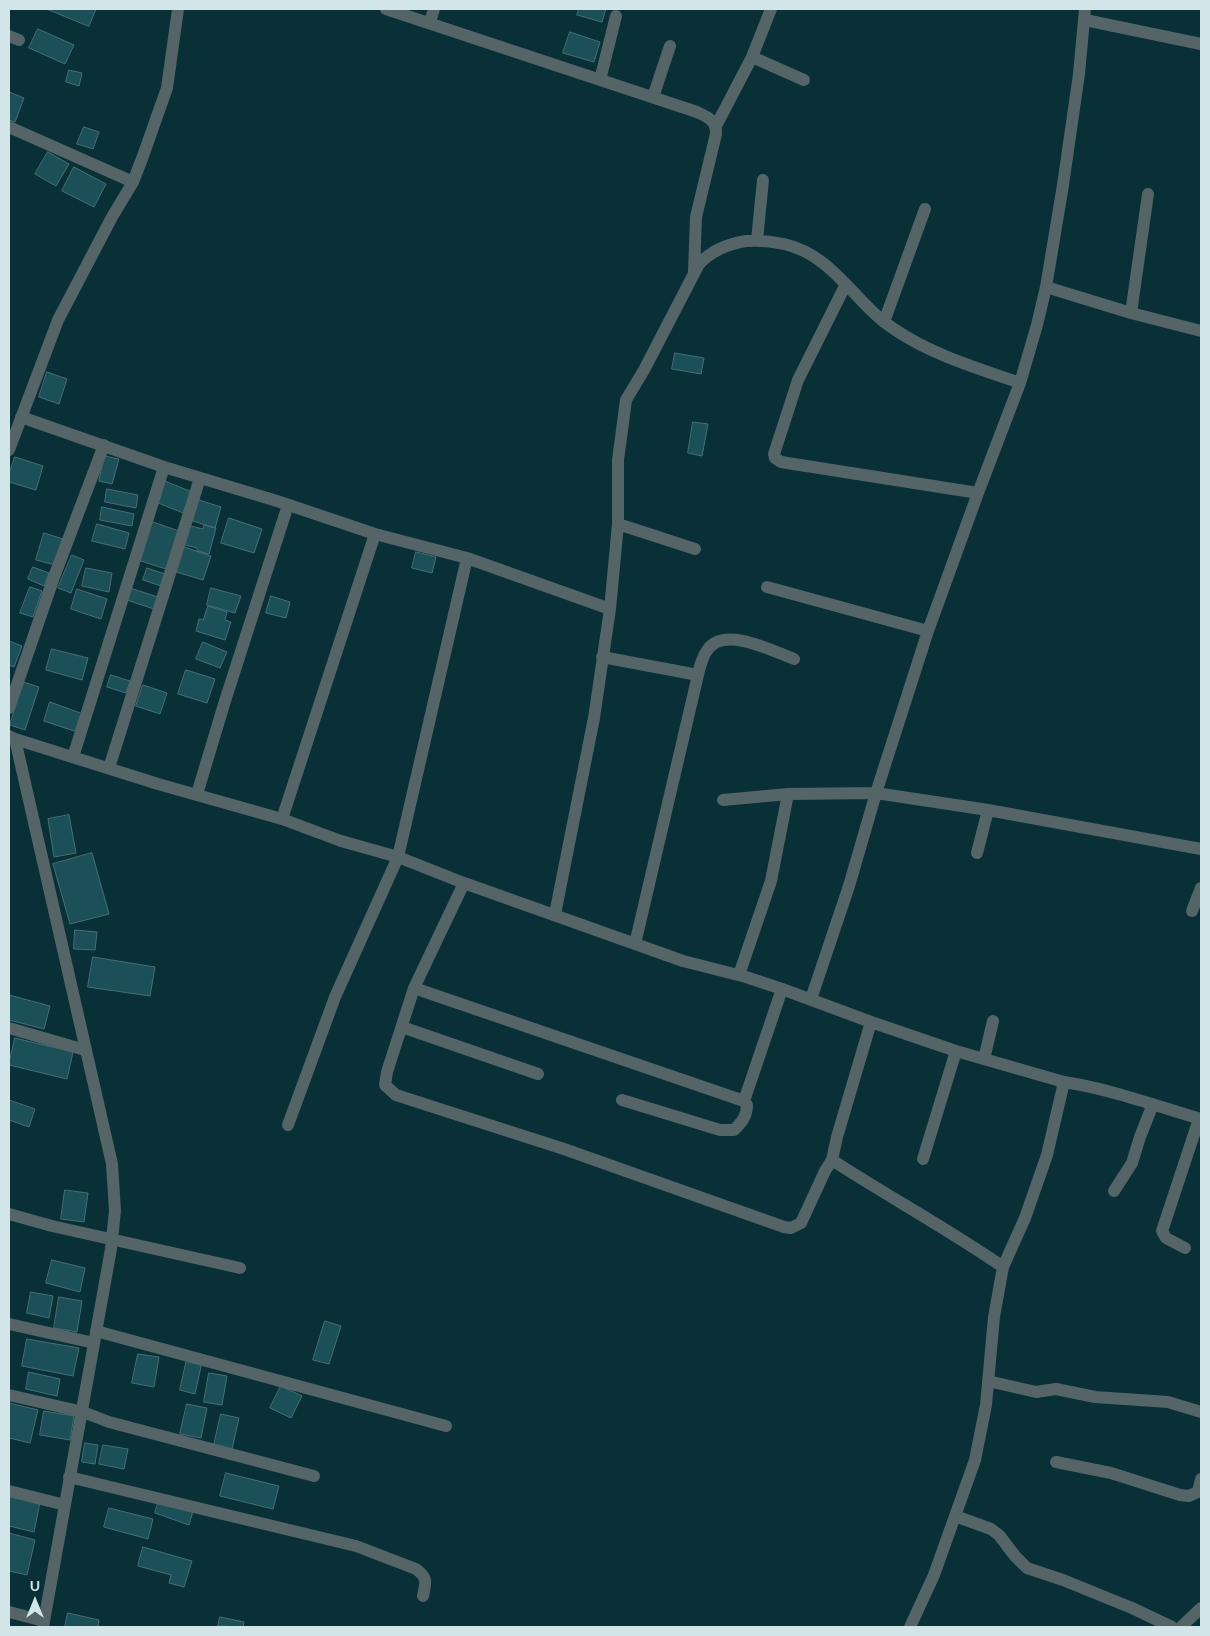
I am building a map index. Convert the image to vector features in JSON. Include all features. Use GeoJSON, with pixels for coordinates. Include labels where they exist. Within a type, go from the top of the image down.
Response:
{"type":"FeatureCollection","features":[{"type":"Feature","properties":{"kind":"street"},"geometry":{"type":"LineString","coordinates":[[9,450],[58,320],[112,217],[133,182],[167,88],[178,9]]}},
{"type":"Feature","properties":{"kind":"street"},"geometry":{"type":"LineString","coordinates":[[386,9],[430,22],[704,115],[713,121],[716,126]]}},
{"type":"Feature","properties":{"kind":"street"},"geometry":{"type":"LineString","coordinates":[[430,22],[434,9]]}},
{"type":"Feature","properties":{"kind":"street"},"geometry":{"type":"LineString","coordinates":[[694,272],[696,217],[716,140],[716,126],[752,57],[771,9]]}},
{"type":"Feature","properties":{"kind":"street"},"geometry":{"type":"LineString","coordinates":[[811,999],[850,886],[876,793],[928,631],[1020,383],[1037,326],[1046,287],[1063,185],[1085,15],[1201,44]]}},
{"type":"Feature","properties":{"kind":"street"},"geometry":{"type":"LineString","coordinates":[[600,80],[616,16]]}},
{"type":"Feature","properties":{"kind":"street"},"geometry":{"type":"LineString","coordinates":[[653,97],[670,46]]}},
{"type":"Feature","properties":{"kind":"street"},"geometry":{"type":"LineString","coordinates":[[752,57],[804,80]]}},
{"type":"Feature","properties":{"kind":"street"},"geometry":{"type":"LineString","coordinates":[[9,127],[133,182]]}},
{"type":"Feature","properties":{"kind":"street"},"geometry":{"type":"LineString","coordinates":[[757,240],[763,180]]}},
{"type":"Feature","properties":{"kind":"street"},"geometry":{"type":"LineString","coordinates":[[1131,313],[1148,194]]}},
{"type":"Feature","properties":{"kind":"street"},"geometry":{"type":"LineString","coordinates":[[884,322],[925,209]]}},
{"type":"Feature","properties":{"kind":"street"},"geometry":{"type":"LineString","coordinates":[[555,914],[594,718],[610,609],[618,524],[618,460],[626,400],[644,370],[694,272],[707,255],[721,247],[757,240],[790,246],[816,256],[884,322],[912,340],[936,352],[1020,383]]}},
{"type":"Feature","properties":{"kind":"street"},"geometry":{"type":"LineString","coordinates":[[846,284],[798,380],[787,409],[774,454],[775,458],[781,462],[978,493]]}},
{"type":"Feature","properties":{"kind":"street"},"geometry":{"type":"LineString","coordinates":[[1046,287],[1131,313],[1201,331]]}},
{"type":"Feature","properties":{"kind":"street"},"geometry":{"type":"LineString","coordinates":[[21,417],[164,467],[375,534],[467,558],[610,609]]}},
{"type":"Feature","properties":{"kind":"street"},"geometry":{"type":"LineString","coordinates":[[9,708],[54,577],[104,445]]}},
{"type":"Feature","properties":{"kind":"street"},"geometry":{"type":"LineString","coordinates":[[73,757],[164,467]]}},
{"type":"Feature","properties":{"kind":"street"},"geometry":{"type":"LineString","coordinates":[[110,768],[200,478]]}},
{"type":"Feature","properties":{"kind":"street"},"geometry":{"type":"LineString","coordinates":[[197,794],[288,505]]}},
{"type":"Feature","properties":{"kind":"street"},"geometry":{"type":"LineString","coordinates":[[618,524],[695,550]]}},
{"type":"Feature","properties":{"kind":"street"},"geometry":{"type":"LineString","coordinates":[[282,819],[375,534]]}},
{"type":"Feature","properties":{"kind":"street"},"geometry":{"type":"LineString","coordinates":[[288,1125],[335,998],[398,857],[467,558]]}},
{"type":"Feature","properties":{"kind":"street"},"geometry":{"type":"LineString","coordinates":[[767,587],[928,631]]}},
{"type":"Feature","properties":{"kind":"street"},"geometry":{"type":"LineString","coordinates":[[635,944],[702,660],[710,647],[727,640],[756,644],[794,659]]}},
{"type":"Feature","properties":{"kind":"street"},"geometry":{"type":"LineString","coordinates":[[602,657],[698,675]]}},
{"type":"Feature","properties":{"kind":"street"},"geometry":{"type":"LineString","coordinates":[[12,737],[282,819],[342,841],[398,857],[464,883],[683,961],[739,975],[782,989],[956,1051],[1064,1082],[1153,1104],[1200,1119],[1163,1226],[1163,1234],[1166,1238],[1185,1248]]}},
{"type":"Feature","properties":{"kind":"street"},"geometry":{"type":"LineString","coordinates":[[9,1612],[44,1624],[69,1477],[83,1412],[112,1240],[115,1211],[112,1164],[12,737]]}},
{"type":"Feature","properties":{"kind":"street"},"geometry":{"type":"LineString","coordinates":[[723,800],[788,794],[876,793],[988,810],[1201,849]]}},
{"type":"Feature","properties":{"kind":"street"},"geometry":{"type":"LineString","coordinates":[[739,975],[771,881],[788,794]]}},
{"type":"Feature","properties":{"kind":"street"},"geometry":{"type":"LineString","coordinates":[[977,853],[988,810]]}},
{"type":"Feature","properties":{"kind":"street"},"geometry":{"type":"LineString","coordinates":[[464,883],[414,988],[387,1072],[385,1085],[396,1095],[564,1149],[791,1228],[801,1222],[832,1160],[871,1022]]}},
{"type":"Feature","properties":{"kind":"street"},"geometry":{"type":"LineString","coordinates":[[1192,911],[1201,888]]}},
{"type":"Feature","properties":{"kind":"street"},"geometry":{"type":"LineString","coordinates":[[414,988],[744,1101],[748,1105],[743,1122],[734,1130],[720,1130],[622,1100]]}},
{"type":"Feature","properties":{"kind":"street"},"geometry":{"type":"LineString","coordinates":[[744,1101],[782,989]]}},
{"type":"Feature","properties":{"kind":"street"},"geometry":{"type":"LineString","coordinates":[[984,1059],[993,1021]]}},
{"type":"Feature","properties":{"kind":"street"},"geometry":{"type":"LineString","coordinates":[[402,1027],[538,1074]]}},
{"type":"Feature","properties":{"kind":"street"},"geometry":{"type":"LineString","coordinates":[[9,1028],[85,1050]]}},
{"type":"Feature","properties":{"kind":"street"},"geometry":{"type":"LineString","coordinates":[[923,1159],[956,1051]]}},
{"type":"Feature","properties":{"kind":"street"},"geometry":{"type":"LineString","coordinates":[[910,1627],[934,1575],[975,1460],[986,1405],[994,1317],[1003,1266],[1025,1218],[1047,1155],[1064,1082]]}},
{"type":"Feature","properties":{"kind":"street"},"geometry":{"type":"LineString","coordinates":[[1114,1191],[1132,1163],[1153,1104]]}},
{"type":"Feature","properties":{"kind":"street"},"geometry":{"type":"LineString","coordinates":[[832,1160],[882,1193],[960,1237],[1003,1266]]}},
{"type":"Feature","properties":{"kind":"street"},"geometry":{"type":"LineString","coordinates":[[9,1214],[112,1240],[240,1268]]}},
{"type":"Feature","properties":{"kind":"street"},"geometry":{"type":"LineString","coordinates":[[9,1324],[95,1337],[446,1426]]}},
{"type":"Feature","properties":{"kind":"street"},"geometry":{"type":"LineString","coordinates":[[988,1381],[1036,1392],[1056,1388],[1095,1397],[1168,1402],[1201,1412]]}},
{"type":"Feature","properties":{"kind":"street"},"geometry":{"type":"LineString","coordinates":[[9,1395],[83,1412],[110,1422],[314,1476]]}},
{"type":"Feature","properties":{"kind":"street"},"geometry":{"type":"LineString","coordinates":[[1056,1462],[1111,1473],[1180,1495],[1189,1496],[1198,1492],[1201,1479]]}},
{"type":"Feature","properties":{"kind":"street"},"geometry":{"type":"LineString","coordinates":[[69,1477],[356,1546],[416,1569],[423,1574],[426,1582],[424,1596]]}},
{"type":"Feature","properties":{"kind":"street"},"geometry":{"type":"LineString","coordinates":[[9,1491],[65,1504]]}},
{"type":"Feature","properties":{"kind":"street"},"geometry":{"type":"LineString","coordinates":[[955,1516],[991,1529],[1000,1535],[1015,1556],[1027,1568],[1063,1580],[1172,1627]]}},
{"type":"Feature","properties":{"kind":"street"},"geometry":{"type":"LineString","coordinates":[[1181,1627],[1201,1608]]}},
{"type":"Feature","properties":{"kind":"building"},"geometry":{"type":"Polygon","coordinates":[[[47,9],[96,9],[89,26],[47,9]]]}},
{"type":"Feature","properties":{"kind":"building"},"geometry":{"type":"Polygon","coordinates":[[[579,9],[606,9],[602,22],[577,15],[579,9]]]}},
{"type":"Feature","properties":{"kind":"building"},"geometry":{"type":"Polygon","coordinates":[[[38,29],[74,45],[65,64],[29,48],[38,29]]]}},
{"type":"Feature","properties":{"kind":"building"},"geometry":{"type":"Polygon","coordinates":[[[570,32],[600,42],[594,62],[563,53],[570,32]]]}},
{"type":"Feature","properties":{"kind":"building"},"geometry":{"type":"Polygon","coordinates":[[[69,70],[82,73],[79,86],[66,82],[69,70]]]}},
{"type":"Feature","properties":{"kind":"building"},"geometry":{"type":"Polygon","coordinates":[[[9,92],[24,98],[15,122],[9,120],[9,92]]]}},
{"type":"Feature","properties":{"kind":"building"},"geometry":{"type":"Polygon","coordinates":[[[84,127],[99,132],[93,149],[77,144],[84,127]]]}},
{"type":"Feature","properties":{"kind":"building"},"geometry":{"type":"Polygon","coordinates":[[[48,152],[69,164],[56,186],[35,174],[48,152]]]}},
{"type":"Feature","properties":{"kind":"building"},"geometry":{"type":"Polygon","coordinates":[[[74,167],[106,184],[94,207],[62,191],[74,167]]]}},
{"type":"Feature","properties":{"kind":"building"},"geometry":{"type":"Polygon","coordinates":[[[675,353],[704,358],[701,374],[672,369],[675,353]]]}},
{"type":"Feature","properties":{"kind":"building"},"geometry":{"type":"Polygon","coordinates":[[[47,372],[67,379],[59,404],[39,397],[47,372]]]}},
{"type":"Feature","properties":{"kind":"building"},"geometry":{"type":"Polygon","coordinates":[[[693,422],[708,424],[702,456],[688,453],[693,422]]]}},
{"type":"Feature","properties":{"kind":"building"},"geometry":{"type":"Polygon","coordinates":[[[105,456],[119,459],[112,484],[99,481],[105,456]]]}},
{"type":"Feature","properties":{"kind":"building"},"geometry":{"type":"Polygon","coordinates":[[[15,457],[43,466],[36,490],[9,482],[9,474],[15,457]]]}},
{"type":"Feature","properties":{"kind":"building"},"geometry":{"type":"Polygon","coordinates":[[[165,481],[192,492],[183,513],[156,502],[165,481]]]}},
{"type":"Feature","properties":{"kind":"building"},"geometry":{"type":"Polygon","coordinates":[[[107,489],[138,495],[136,508],[105,502],[107,489]]]}},
{"type":"Feature","properties":{"kind":"building"},"geometry":{"type":"Polygon","coordinates":[[[199,500],[221,507],[215,528],[193,521],[199,500]]]}},
{"type":"Feature","properties":{"kind":"building"},"geometry":{"type":"Polygon","coordinates":[[[102,507],[134,514],[132,526],[100,520],[102,507]]]}},
{"type":"Feature","properties":{"kind":"building"},"geometry":{"type":"Polygon","coordinates":[[[229,518],[262,529],[254,553],[221,543],[229,518]]]}},
{"type":"Feature","properties":{"kind":"building"},"geometry":{"type":"Polygon","coordinates":[[[150,521],[182,532],[169,570],[138,560],[150,521]]]}},
{"type":"Feature","properties":{"kind":"building"},"geometry":{"type":"Polygon","coordinates":[[[97,524],[129,533],[125,549],[92,541],[97,524]]]}},
{"type":"Feature","properties":{"kind":"building"},"geometry":{"type":"Polygon","coordinates":[[[186,525],[203,529],[204,525],[216,528],[209,554],[197,551],[197,548],[181,544],[186,525]]]}},
{"type":"Feature","properties":{"kind":"building"},"geometry":{"type":"Polygon","coordinates":[[[44,533],[63,539],[55,565],[36,560],[44,533]]]}},
{"type":"Feature","properties":{"kind":"building"},"geometry":{"type":"Polygon","coordinates":[[[181,546],[211,556],[203,580],[173,571],[181,546]]]}},
{"type":"Feature","properties":{"kind":"building"},"geometry":{"type":"Polygon","coordinates":[[[416,552],[436,557],[432,573],[412,568],[416,552]]]}},
{"type":"Feature","properties":{"kind":"building"},"geometry":{"type":"Polygon","coordinates":[[[72,555],[84,560],[71,593],[58,588],[72,555]]]}},
{"type":"Feature","properties":{"kind":"building"},"geometry":{"type":"Polygon","coordinates":[[[33,567],[49,573],[44,586],[28,579],[33,567]]]}},
{"type":"Feature","properties":{"kind":"building"},"geometry":{"type":"Polygon","coordinates":[[[86,568],[112,573],[109,592],[82,586],[86,568]]]}},
{"type":"Feature","properties":{"kind":"building"},"geometry":{"type":"Polygon","coordinates":[[[147,568],[168,575],[164,587],[143,580],[147,568]]]}},
{"type":"Feature","properties":{"kind":"building"},"geometry":{"type":"Polygon","coordinates":[[[30,587],[42,591],[33,617],[20,613],[30,587]]]}},
{"type":"Feature","properties":{"kind":"building"},"geometry":{"type":"Polygon","coordinates":[[[130,588],[161,598],[157,610],[127,600],[130,588]]]}},
{"type":"Feature","properties":{"kind":"building"},"geometry":{"type":"Polygon","coordinates":[[[211,588],[241,596],[235,613],[207,605],[211,588]]]}},
{"type":"Feature","properties":{"kind":"building"},"geometry":{"type":"Polygon","coordinates":[[[77,589],[107,599],[101,619],[71,609],[77,589]]]}},
{"type":"Feature","properties":{"kind":"building"},"geometry":{"type":"Polygon","coordinates":[[[271,596],[290,602],[286,618],[266,613],[271,596]]]}},
{"type":"Feature","properties":{"kind":"building"},"geometry":{"type":"Polygon","coordinates":[[[208,606],[227,612],[225,620],[231,622],[225,640],[196,631],[199,619],[203,620],[208,606]]]}},
{"type":"Feature","properties":{"kind":"building"},"geometry":{"type":"Polygon","coordinates":[[[9,641],[22,646],[14,667],[9,665],[9,641]]]}},
{"type":"Feature","properties":{"kind":"building"},"geometry":{"type":"Polygon","coordinates":[[[203,642],[227,652],[220,668],[196,659],[203,642]]]}},
{"type":"Feature","properties":{"kind":"building"},"geometry":{"type":"Polygon","coordinates":[[[52,649],[88,658],[82,680],[46,670],[52,649]]]}},
{"type":"Feature","properties":{"kind":"building"},"geometry":{"type":"Polygon","coordinates":[[[186,670],[215,679],[207,703],[178,694],[186,670]]]}},
{"type":"Feature","properties":{"kind":"building"},"geometry":{"type":"Polygon","coordinates":[[[111,675],[130,681],[126,693],[107,687],[111,675]]]}},
{"type":"Feature","properties":{"kind":"building"},"geometry":{"type":"Polygon","coordinates":[[[23,682],[39,687],[25,730],[10,725],[23,682]]]}},
{"type":"Feature","properties":{"kind":"building"},"geometry":{"type":"Polygon","coordinates":[[[143,685],[167,693],[160,714],[136,706],[143,685]]]}},
{"type":"Feature","properties":{"kind":"building"},"geometry":{"type":"Polygon","coordinates":[[[50,702],[83,714],[77,732],[44,721],[50,702]]]}},
{"type":"Feature","properties":{"kind":"building"},"geometry":{"type":"Polygon","coordinates":[[[69,815],[76,853],[54,857],[48,819],[69,815]]]}},
{"type":"Feature","properties":{"kind":"building"},"geometry":{"type":"Polygon","coordinates":[[[92,853],[109,914],[70,924],[53,864],[92,853]]]}},
{"type":"Feature","properties":{"kind":"building"},"geometry":{"type":"Polygon","coordinates":[[[75,930],[97,932],[95,950],[74,949],[75,930]]]}},
{"type":"Feature","properties":{"kind":"building"},"geometry":{"type":"Polygon","coordinates":[[[93,957],[155,967],[150,996],[88,987],[93,957]]]}},
{"type":"Feature","properties":{"kind":"building"},"geometry":{"type":"Polygon","coordinates":[[[9,995],[50,1006],[44,1029],[9,1020],[9,995]]]}},
{"type":"Feature","properties":{"kind":"building"},"geometry":{"type":"Polygon","coordinates":[[[15,1038],[73,1052],[67,1079],[9,1065],[15,1038]]]}},
{"type":"Feature","properties":{"kind":"building"},"geometry":{"type":"Polygon","coordinates":[[[9,1100],[35,1109],[29,1127],[9,1120],[9,1100]]]}},
{"type":"Feature","properties":{"kind":"building"},"geometry":{"type":"Polygon","coordinates":[[[65,1190],[88,1193],[84,1222],[61,1219],[65,1190]]]}},
{"type":"Feature","properties":{"kind":"building"},"geometry":{"type":"Polygon","coordinates":[[[52,1260],[85,1268],[80,1292],[46,1283],[52,1260]]]}},
{"type":"Feature","properties":{"kind":"building"},"geometry":{"type":"Polygon","coordinates":[[[31,1292],[53,1296],[49,1318],[27,1313],[31,1292]]]}},
{"type":"Feature","properties":{"kind":"building"},"geometry":{"type":"Polygon","coordinates":[[[59,1297],[82,1301],[77,1332],[54,1328],[59,1297]]]}},
{"type":"Feature","properties":{"kind":"building"},"geometry":{"type":"Polygon","coordinates":[[[325,1321],[341,1326],[329,1364],[313,1360],[325,1321]]]}},
{"type":"Feature","properties":{"kind":"building"},"geometry":{"type":"Polygon","coordinates":[[[27,1339],[79,1348],[73,1376],[22,1366],[27,1339]]]}},
{"type":"Feature","properties":{"kind":"building"},"geometry":{"type":"Polygon","coordinates":[[[138,1354],[159,1357],[154,1387],[132,1383],[138,1354]]]}},
{"type":"Feature","properties":{"kind":"building"},"geometry":{"type":"Polygon","coordinates":[[[187,1359],[202,1362],[195,1394],[180,1390],[187,1359]]]}},
{"type":"Feature","properties":{"kind":"building"},"geometry":{"type":"Polygon","coordinates":[[[29,1372],[60,1379],[57,1396],[26,1389],[29,1372]]]}},
{"type":"Feature","properties":{"kind":"building"},"geometry":{"type":"Polygon","coordinates":[[[209,1373],[227,1376],[222,1405],[204,1402],[209,1373]]]}},
{"type":"Feature","properties":{"kind":"building"},"geometry":{"type":"Polygon","coordinates":[[[281,1386],[302,1396],[291,1418],[270,1408],[281,1386]]]}},
{"type":"Feature","properties":{"kind":"building"},"geometry":{"type":"Polygon","coordinates":[[[9,1403],[38,1410],[30,1443],[9,1438],[9,1403]]]}},
{"type":"Feature","properties":{"kind":"building"},"geometry":{"type":"Polygon","coordinates":[[[187,1404],[207,1408],[201,1438],[180,1434],[187,1404]]]}},
{"type":"Feature","properties":{"kind":"building"},"geometry":{"type":"Polygon","coordinates":[[[44,1411],[74,1416],[70,1440],[40,1435],[44,1411]]]}},
{"type":"Feature","properties":{"kind":"building"},"geometry":{"type":"Polygon","coordinates":[[[221,1414],[239,1418],[232,1449],[214,1445],[221,1414]]]}},
{"type":"Feature","properties":{"kind":"building"},"geometry":{"type":"Polygon","coordinates":[[[85,1443],[98,1445],[95,1464],[82,1462],[85,1443]]]}},
{"type":"Feature","properties":{"kind":"building"},"geometry":{"type":"Polygon","coordinates":[[[103,1445],[128,1449],[124,1469],[99,1464],[103,1445]]]}},
{"type":"Feature","properties":{"kind":"building"},"geometry":{"type":"Polygon","coordinates":[[[226,1473],[279,1486],[273,1509],[220,1496],[226,1473]]]}},
{"type":"Feature","properties":{"kind":"building"},"geometry":{"type":"Polygon","coordinates":[[[9,1495],[40,1502],[34,1532],[9,1526],[9,1495]]]}},
{"type":"Feature","properties":{"kind":"building"},"geometry":{"type":"Polygon","coordinates":[[[159,1500],[193,1511],[189,1525],[155,1513],[159,1500]]]}},
{"type":"Feature","properties":{"kind":"building"},"geometry":{"type":"Polygon","coordinates":[[[109,1508],[153,1519],[148,1539],[104,1527],[109,1508]]]}},
{"type":"Feature","properties":{"kind":"building"},"geometry":{"type":"Polygon","coordinates":[[[9,1533],[35,1540],[27,1575],[9,1571],[9,1533]]]}},
{"type":"Feature","properties":{"kind":"building"},"geometry":{"type":"Polygon","coordinates":[[[143,1547],[192,1561],[184,1587],[169,1583],[171,1575],[138,1566],[143,1547]]]}},
{"type":"Feature","properties":{"kind":"building"},"geometry":{"type":"Polygon","coordinates":[[[68,1613],[99,1620],[98,1627],[65,1627],[68,1613]]]}},
{"type":"Feature","properties":{"kind":"building"},"geometry":{"type":"Polygon","coordinates":[[[220,1617],[244,1622],[243,1627],[218,1626],[220,1617]]]}}]}
